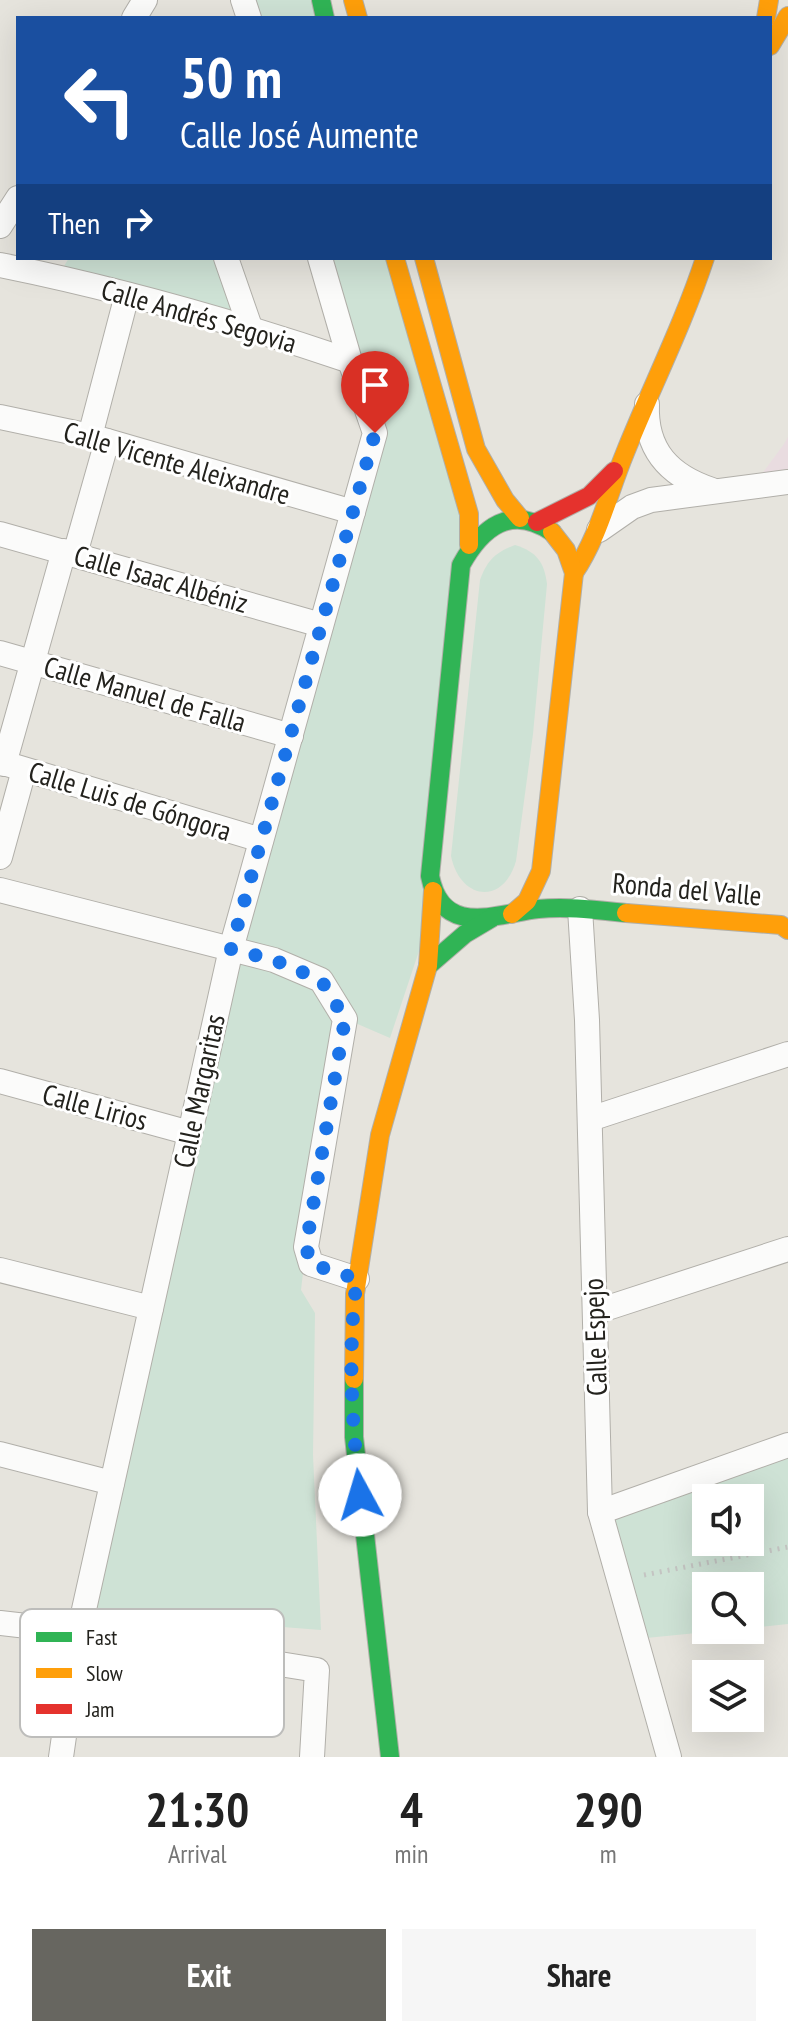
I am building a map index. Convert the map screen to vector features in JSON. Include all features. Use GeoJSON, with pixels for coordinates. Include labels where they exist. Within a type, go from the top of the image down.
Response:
{"type":"FeatureCollection","features":[{"type":"Feature","properties":{"kind":"street"},"geometry":{"type":"LineString","coordinates":[[772,43],[788,16]]}},
{"type":"Feature","properties":{"kind":"street"},"geometry":{"type":"LineString","coordinates":[[0,226],[16,201]]}},
{"type":"Feature","properties":{"kind":"street"},"geometry":{"type":"LineString","coordinates":[[227,260],[250,327]]}},
{"type":"Feature","properties":{"kind":"street"},"geometry":{"type":"LineString","coordinates":[[321,260],[350,361]]}},
{"type":"Feature","properties":{"kind":"street"},"geometry":{"type":"LineString","coordinates":[[390,1757],[354,1437],[352,1369],[357,1279],[380,1135],[428,966],[433,891],[430,876],[461,565],[469,545],[466,501],[396,260]]}},
{"type":"Feature","properties":{"kind":"street"},"geometry":{"type":"LineString","coordinates":[[425,260],[476,449],[505,500],[529,520],[559,537],[570,554],[574,573],[541,871],[527,901],[512,914]]}},
{"type":"Feature","properties":{"kind":"street"},"geometry":{"type":"LineString","coordinates":[[574,573],[599,530],[621,462],[670,354],[704,260]]}},
{"type":"Feature","properties":{"kind":"street","name":"Calle Andrés Segovia"},"geometry":{"type":"LineString","coordinates":[[0,265],[58,276],[250,327],[350,361]]}},
{"type":"Feature","properties":{"kind":"street"},"geometry":{"type":"LineString","coordinates":[[0,857],[9,765],[31,662],[70,552],[99,439],[127,295]]}},
{"type":"Feature","properties":{"kind":"street","name":"Calle Margaritas"},"geometry":{"type":"LineString","coordinates":[[84,1609],[231,949],[375,433],[350,361]]}},
{"type":"Feature","properties":{"kind":"street"},"geometry":{"type":"LineString","coordinates":[[647,403],[650,437],[670,469],[690,483],[714,491]]}},
{"type":"Feature","properties":{"kind":"street","name":"Calle Vicente Aleixandre"},"geometry":{"type":"LineString","coordinates":[[0,417],[99,439],[353,512]]}},
{"type":"Feature","properties":{"kind":"street"},"geometry":{"type":"LineString","coordinates":[[469,545],[485,529],[501,521],[529,520],[585,501],[602,487],[621,462]]}},
{"type":"Feature","properties":{"kind":"street"},"geometry":{"type":"LineString","coordinates":[[599,530],[632,507],[651,500],[788,482]]}},
{"type":"Feature","properties":{"kind":"street","name":"Calle Isaac Albéniz"},"geometry":{"type":"LineString","coordinates":[[0,534],[321,625]]}},
{"type":"Feature","properties":{"kind":"street","name":"Calle Manuel de Falla"},"geometry":{"type":"LineString","coordinates":[[0,653],[291,736]]}},
{"type":"Feature","properties":{"kind":"street","name":"Calle Luis de Góngora"},"geometry":{"type":"LineString","coordinates":[[9,765],[261,840]]}},
{"type":"Feature","properties":{"kind":"street","name":"Ronda del Valle"},"geometry":{"type":"LineString","coordinates":[[541,871],[563,901],[580,909]]}},
{"type":"Feature","properties":{"kind":"street"},"geometry":{"type":"LineString","coordinates":[[0,890],[274,960],[321,980],[345,1019],[306,1247],[311,1264],[357,1279]]}},
{"type":"Feature","properties":{"kind":"street"},"geometry":{"type":"LineString","coordinates":[[433,891],[447,907],[468,919],[492,918]]}},
{"type":"Feature","properties":{"kind":"street","name":"Ronda del Valle"},"geometry":{"type":"LineString","coordinates":[[492,918],[539,909],[580,909],[781,925],[788,930]]}},
{"type":"Feature","properties":{"kind":"street","name":"Calle Espejo"},"geometry":{"type":"LineString","coordinates":[[580,909],[590,1119],[600,1512],[669,1757]]}},
{"type":"Feature","properties":{"kind":"street"},"geometry":{"type":"LineString","coordinates":[[428,966],[465,934],[492,918]]}},
{"type":"Feature","properties":{"kind":"street"},"geometry":{"type":"LineString","coordinates":[[590,1119],[788,1054]]}},
{"type":"Feature","properties":{"kind":"street","name":"Calle Lirios"},"geometry":{"type":"LineString","coordinates":[[0,1081],[190,1133]]}},
{"type":"Feature","properties":{"kind":"street"},"geometry":{"type":"LineString","coordinates":[[595,1312],[788,1249]]}},
{"type":"Feature","properties":{"kind":"street"},"geometry":{"type":"LineString","coordinates":[[0,1270],[151,1308]]}},
{"type":"Feature","properties":{"kind":"street"},"geometry":{"type":"LineString","coordinates":[[600,1512],[788,1445]]}},
{"type":"Feature","properties":{"kind":"street"},"geometry":{"type":"LineString","coordinates":[[0,1454],[112,1483]]}},
{"type":"Feature","properties":{"kind":"street"},"geometry":{"type":"LineString","coordinates":[[0,1623],[20,1625]]}},
{"type":"Feature","properties":{"kind":"street"},"geometry":{"type":"LineString","coordinates":[[284,1665],[317,1670],[312,1757]]}},
{"type":"Feature","properties":{"kind":"street","name":"Calle Margaritas"},"geometry":{"type":"LineString","coordinates":[[61,1757],[64,1737]]}},
{"type":"Feature","properties":{"kind":"path"},"geometry":{"type":"LineString","coordinates":[[619,1580],[788,1547]]}},
{"type":"Feature","properties":{"kind":"shaded area"},"geometry":{"type":"Polygon","coordinates":[[[788,437],[788,482],[753,486],[784,444],[788,437]]]}},
{"type":"Feature","properties":{"kind":"green space"},"geometry":{"type":"Polygon","coordinates":[[[244,0],[323,0],[327,16],[248,16],[244,0]]]}},
{"type":"Feature","properties":{"kind":"green space"},"geometry":{"type":"Polygon","coordinates":[[[68,260],[227,260],[250,327],[58,276],[68,260]]]}},
{"type":"Feature","properties":{"kind":"green space"},"geometry":{"type":"Polygon","coordinates":[[[321,260],[393,260],[469,545],[429,921],[390,1038],[346,1019],[306,1247],[301,1290],[315,1313],[313,1455],[321,1630],[284,1627],[284,1609],[84,1609],[231,949],[375,434],[321,260]]]}},
{"type":"Feature","properties":{"kind":"green space"},"geometry":{"type":"Polygon","coordinates":[[[515,545],[538,559],[547,584],[533,734],[516,861],[502,885],[482,892],[463,882],[451,856],[480,580],[493,558],[515,545]]]}},
{"type":"Feature","properties":{"kind":"green space"},"geometry":{"type":"Polygon","coordinates":[[[788,1445],[788,1624],[764,1627],[764,1572],[692,1572],[692,1633],[636,1639],[600,1512],[788,1445]]]}},
{"type":"Feature","properties":{"kind":"traffic: fast"},"geometry":{"type":"LineString","coordinates":[[321,0],[325,16]]}},
{"type":"Feature","properties":{"kind":"traffic: fast"},"geometry":{"type":"LineString","coordinates":[[552,532],[523,520],[499,524],[478,540],[461,565],[430,876],[436,895],[446,908],[473,918],[560,908],[626,913]]}},
{"type":"Feature","properties":{"kind":"traffic: fast"},"geometry":{"type":"LineString","coordinates":[[428,966],[465,934],[492,918]]}},
{"type":"Feature","properties":{"kind":"traffic: fast"},"geometry":{"type":"LineString","coordinates":[[354,1379],[354,1437],[390,1757]]}},
{"type":"Feature","properties":{"kind":"traffic: slow"},"geometry":{"type":"LineString","coordinates":[[353,0],[357,16]]}},
{"type":"Feature","properties":{"kind":"traffic: slow"},"geometry":{"type":"LineString","coordinates":[[766,16],[769,0]]}},
{"type":"Feature","properties":{"kind":"traffic: slow"},"geometry":{"type":"LineString","coordinates":[[772,43],[788,16]]}},
{"type":"Feature","properties":{"kind":"traffic: slow"},"geometry":{"type":"LineString","coordinates":[[396,260],[469,514],[469,545]]}},
{"type":"Feature","properties":{"kind":"traffic: slow"},"geometry":{"type":"LineString","coordinates":[[425,260],[476,449],[505,500],[520,518]]}},
{"type":"Feature","properties":{"kind":"traffic: slow"},"geometry":{"type":"LineString","coordinates":[[574,573],[597,530],[625,453],[704,260]]}},
{"type":"Feature","properties":{"kind":"traffic: slow"},"geometry":{"type":"LineString","coordinates":[[512,914],[527,901],[541,871],[574,573],[566,550],[552,532]]}},
{"type":"Feature","properties":{"kind":"traffic: slow"},"geometry":{"type":"LineString","coordinates":[[354,1379],[355,1294],[380,1135],[428,966],[433,891]]}},
{"type":"Feature","properties":{"kind":"traffic: slow"},"geometry":{"type":"LineString","coordinates":[[626,913],[781,925],[788,930]]}},
{"type":"Feature","properties":{"kind":"traffic: jam"},"geometry":{"type":"LineString","coordinates":[[537,522],[589,496],[614,471]]}},
{"type":"Feature","properties":{"kind":"route"},"geometry":{"type":"LineString","coordinates":[[360,1495],[352,1369],[357,1279],[311,1264],[306,1247],[345,1019],[321,980],[274,960],[231,949],[375,433]]}}]}
